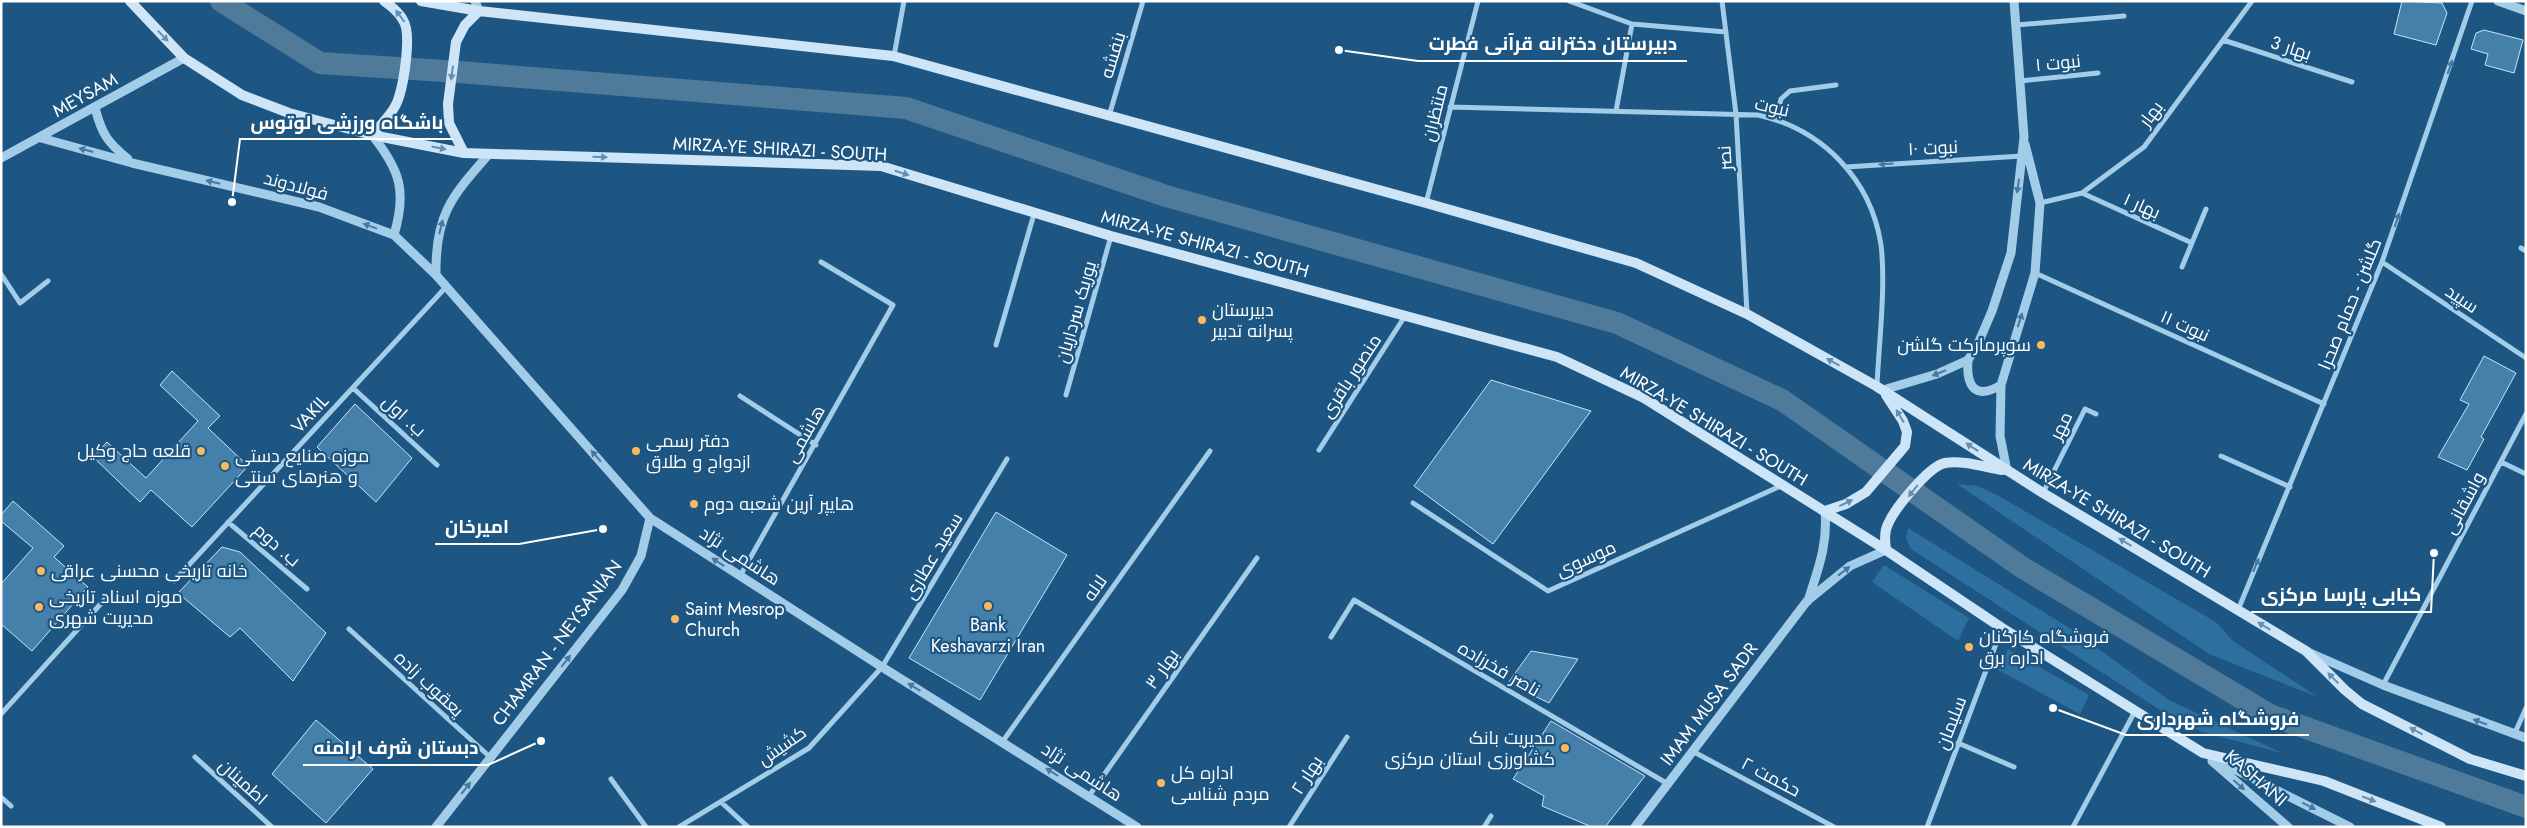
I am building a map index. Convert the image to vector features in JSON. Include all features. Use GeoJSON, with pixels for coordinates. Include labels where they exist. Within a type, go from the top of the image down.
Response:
{"type":"FeatureCollection","features":[{"type":"Feature","properties":{"kind":"main road","name":"MIRZA-YE SHIRAZI - SOUTH"},"geometry":{"type":"LineString","coordinates":[[130,1],[184,58],[242,95],[290,113],[372,135],[464,153],[881,166],[1034,214],[1557,357],[1644,398],[1886,550],[2134,713],[2202,753],[2324,781],[2441,827]]}},
{"type":"Feature","properties":{"kind":"main road"},"geometry":{"type":"LineString","coordinates":[[372,135],[387,118],[399,97],[408,36],[404,21],[384,1]]}},
{"type":"Feature","properties":{"kind":"main road","name":"MIRZA-YE SHIRAZI - SOUTH"},"geometry":{"type":"LineString","coordinates":[[421,1],[477,6],[893,56],[1426,202],[1636,263],[1747,314],[1880,388],[2043,493],[2306,651],[2345,690],[2362,704],[2470,759],[2526,776]]}},
{"type":"Feature","properties":{"kind":"main road"},"geometry":{"type":"LineString","coordinates":[[464,153],[449,123],[448,104],[456,42],[477,6]]}},
{"type":"Feature","properties":{"kind":"main road"},"geometry":{"type":"LineString","coordinates":[[1825,511],[1846,504],[1866,492],[1905,446],[1907,432],[1904,421],[1880,388]]}},
{"type":"Feature","properties":{"kind":"main road"},"geometry":{"type":"LineString","coordinates":[[1886,550],[1885,538],[1888,525],[1932,468],[1945,463],[1962,463],[2007,470]]}},
{"type":"Feature","properties":{"kind":"street"},"geometry":{"type":"LineString","coordinates":[[893,56],[904,1]]}},
{"type":"Feature","properties":{"kind":"street","name":"بنفشه"},"geometry":{"type":"LineString","coordinates":[[1109,116],[1143,1]]}},
{"type":"Feature","properties":{"kind":"street","name":"منتظران"},"geometry":{"type":"LineString","coordinates":[[1426,202],[1478,1]]}},
{"type":"Feature","properties":{"kind":"street"},"geometry":{"type":"LineString","coordinates":[[1569,1],[1632,24],[1726,32]]}},
{"type":"Feature","properties":{"kind":"street","name":"نصر"},"geometry":{"type":"LineString","coordinates":[[1722,1],[1736,114],[1747,314]]}},
{"type":"Feature","properties":{"kind":"street"},"geometry":{"type":"LineString","coordinates":[[2007,470],[2000,436],[2001,385],[2035,273],[2040,203],[2024,137],[2014,1]]}},
{"type":"Feature","properties":{"kind":"street","name":"بهار"},"geometry":{"type":"LineString","coordinates":[[2040,203],[2082,193],[2144,147],[2252,1]]}},
{"type":"Feature","properties":{"kind":"street","name":"گلشن - حمام صحرا"},"geometry":{"type":"LineString","coordinates":[[2237,610],[2290,487],[2382,262],[2472,1]]}},
{"type":"Feature","properties":{"kind":"street"},"geometry":{"type":"LineString","coordinates":[[2498,1],[2526,11]]}},
{"type":"Feature","properties":{"kind":"street"},"geometry":{"type":"LineString","coordinates":[[2016,25],[2124,16]]}},
{"type":"Feature","properties":{"kind":"street"},"geometry":{"type":"LineString","coordinates":[[1616,111],[1632,24]]}},
{"type":"Feature","properties":{"kind":"street","name":"بهار 3"},"geometry":{"type":"LineString","coordinates":[[2223,40],[2352,82]]}},
{"type":"Feature","properties":{"kind":"street","name":"MEYSAM"},"geometry":{"type":"LineString","coordinates":[[1,158],[41,138],[184,58]]}},
{"type":"Feature","properties":{"kind":"street","name":"نبوت ۱"},"geometry":{"type":"LineString","coordinates":[[2020,81],[2098,73]]}},
{"type":"Feature","properties":{"kind":"street"},"geometry":{"type":"LineString","coordinates":[[1776,119],[1781,99],[1790,91],[1836,85]]}},
{"type":"Feature","properties":{"kind":"street","name":"نبوت"},"geometry":{"type":"LineString","coordinates":[[1450,107],[1758,115],[1776,119],[1815,138],[1846,167],[1869,203],[1881,245],[1880,388]]}},
{"type":"Feature","properties":{"kind":"street"},"geometry":{"type":"LineString","coordinates":[[95,108],[101,131],[111,146],[132,163]]}},
{"type":"Feature","properties":{"kind":"street"},"geometry":{"type":"LineString","coordinates":[[372,135],[391,158],[398,179],[401,210],[394,235]]}},
{"type":"Feature","properties":{"kind":"street"},"geometry":{"type":"LineString","coordinates":[[2001,385],[1989,392],[1979,391],[1970,384],[1967,376],[1968,360],[1977,346],[1992,311],[2010,253],[2024,137]]}},
{"type":"Feature","properties":{"kind":"street","name":"فولادوند"},"geometry":{"type":"LineString","coordinates":[[41,138],[132,163],[319,207],[394,235],[436,275]]}},
{"type":"Feature","properties":{"kind":"street"},"geometry":{"type":"LineString","coordinates":[[436,275],[436,248],[445,210],[463,183],[489,154]]}},
{"type":"Feature","properties":{"kind":"street","name":"نبوت ۱۰"},"geometry":{"type":"LineString","coordinates":[[1846,167],[2022,156]]}},
{"type":"Feature","properties":{"kind":"street","name":"بهار ۱"},"geometry":{"type":"LineString","coordinates":[[2082,193],[2192,243]]}},
{"type":"Feature","properties":{"kind":"street"},"geometry":{"type":"LineString","coordinates":[[2182,267],[2206,209]]}},
{"type":"Feature","properties":{"kind":"street"},"geometry":{"type":"LineString","coordinates":[[996,345],[1034,214]]}},
{"type":"Feature","properties":{"kind":"street","name":"یوریک سرداریان"},"geometry":{"type":"LineString","coordinates":[[1066,396],[1112,236]]}},
{"type":"Feature","properties":{"kind":"street","name":"هاشمی"},"geometry":{"type":"LineString","coordinates":[[740,576],[816,445],[893,305],[821,262]]}},
{"type":"Feature","properties":{"kind":"street","name":"سپید"},"geometry":{"type":"LineString","coordinates":[[2382,262],[2526,358]]}},
{"type":"Feature","properties":{"kind":"street","name":"نبوت ۱۱"},"geometry":{"type":"LineString","coordinates":[[2035,273],[2324,404]]}},
{"type":"Feature","properties":{"kind":"street"},"geometry":{"type":"LineString","coordinates":[[1,274],[20,304],[48,281]]}},
{"type":"Feature","properties":{"kind":"street","name":"هاشمی نژاد"},"geometry":{"type":"LineString","coordinates":[[436,275],[650,518],[1135,826]]}},
{"type":"Feature","properties":{"kind":"street","name":"VAKIL"},"geometry":{"type":"LineString","coordinates":[[174,581],[446,287]]}},
{"type":"Feature","properties":{"kind":"street","name":"منصور باقری"},"geometry":{"type":"LineString","coordinates":[[1319,450],[1405,316]]}},
{"type":"Feature","properties":{"kind":"street"},"geometry":{"type":"LineString","coordinates":[[1880,388],[1937,374],[1968,360]]}},
{"type":"Feature","properties":{"kind":"street","name":"ب. اول"},"geometry":{"type":"LineString","coordinates":[[353,388],[438,464]]}},
{"type":"Feature","properties":{"kind":"street"},"geometry":{"type":"LineString","coordinates":[[740,396],[816,445]]}},
{"type":"Feature","properties":{"kind":"street","name":"مهر"},"geometry":{"type":"LineString","coordinates":[[2043,493],[2085,409],[2096,414]]}},
{"type":"Feature","properties":{"kind":"street","name":"واشقانی"},"geometry":{"type":"LineString","coordinates":[[2383,685],[2526,414]]}},
{"type":"Feature","properties":{"kind":"street","name":"لاله"},"geometry":{"type":"LineString","coordinates":[[1003,741],[1210,451]]}},
{"type":"Feature","properties":{"kind":"street"},"geometry":{"type":"LineString","coordinates":[[2221,456],[2290,487]]}},
{"type":"Feature","properties":{"kind":"street","name":"سعید عطاری"},"geometry":{"type":"LineString","coordinates":[[882,667],[1008,459]]}},
{"type":"Feature","properties":{"kind":"street"},"geometry":{"type":"LineString","coordinates":[[2501,462],[2526,474]]}},
{"type":"Feature","properties":{"kind":"street","name":"موسوی"},"geometry":{"type":"LineString","coordinates":[[1413,503],[1548,591],[1783,484]]}},
{"type":"Feature","properties":{"kind":"street","name":"IMAM MUSA SADR"},"geometry":{"type":"LineString","coordinates":[[1808,601],[1827,534],[1825,511]]}},
{"type":"Feature","properties":{"kind":"street","name":"CHAMRAN - NEYSANIAN"},"geometry":{"type":"LineString","coordinates":[[436,827],[622,590],[641,556],[650,518]]}},
{"type":"Feature","properties":{"kind":"street","name":"ب. دوم"},"geometry":{"type":"LineString","coordinates":[[228,522],[307,590]]}},
{"type":"Feature","properties":{"kind":"street","name":"IMAM MUSA SADR"},"geometry":{"type":"LineString","coordinates":[[1635,827],[1808,601],[1850,566],[1886,550]]}},
{"type":"Feature","properties":{"kind":"street","name":"بهار ۳"},"geometry":{"type":"LineString","coordinates":[[1089,796],[1257,558]]}},
{"type":"Feature","properties":{"kind":"street"},"geometry":{"type":"LineString","coordinates":[[1,714],[106,598]]}},
{"type":"Feature","properties":{"kind":"street","name":"ناصر فخرزاده"},"geometry":{"type":"LineString","coordinates":[[1331,637],[1354,600],[1668,784]]}},
{"type":"Feature","properties":{"kind":"street","name":"سلیمان"},"geometry":{"type":"LineString","coordinates":[[1927,827],[2002,628]]}},
{"type":"Feature","properties":{"kind":"street","name":"یعقوب زاده"},"geometry":{"type":"LineString","coordinates":[[349,629],[490,758]]}},
{"type":"Feature","properties":{"kind":"street","name":"MIRZA-YE SHIRAZI - SOUTH"},"geometry":{"type":"LineString","coordinates":[[2306,651],[2383,685],[2526,738]]}},
{"type":"Feature","properties":{"kind":"street","name":"کشیش"},"geometry":{"type":"LineString","coordinates":[[679,827],[809,748],[882,667]]}},
{"type":"Feature","properties":{"kind":"street"},"geometry":{"type":"LineString","coordinates":[[2514,735],[2526,708]]}},
{"type":"Feature","properties":{"kind":"street"},"geometry":{"type":"LineString","coordinates":[[2073,827],[2134,713]]}},
{"type":"Feature","properties":{"kind":"street","name":"بهار ۲"},"geometry":{"type":"LineString","coordinates":[[1289,827],[1347,737]]}},
{"type":"Feature","properties":{"kind":"street"},"geometry":{"type":"LineString","coordinates":[[1958,743],[2014,768]]}},
{"type":"Feature","properties":{"kind":"street","name":"حکمت ۲"},"geometry":{"type":"LineString","coordinates":[[1694,752],[1834,827]]}},
{"type":"Feature","properties":{"kind":"street","name":"MIRZA-YE SHIRAZI - SOUTH"},"geometry":{"type":"LineString","coordinates":[[2202,753],[2350,827]]}},
{"type":"Feature","properties":{"kind":"street","name":"KASHANI"},"geometry":{"type":"LineString","coordinates":[[2202,753],[2285,826]]}},
{"type":"Feature","properties":{"kind":"street","name":"اطمینان"},"geometry":{"type":"LineString","coordinates":[[195,757],[272,827]]}},
{"type":"Feature","properties":{"kind":"street"},"geometry":{"type":"LineString","coordinates":[[611,779],[646,827]]}},
{"type":"Feature","properties":{"kind":"street"},"geometry":{"type":"LineString","coordinates":[[1,797],[11,806]]}},
{"type":"Feature","properties":{"kind":"street"},"geometry":{"type":"LineString","coordinates":[[721,802],[748,827]]}},
{"type":"Feature","properties":{"kind":"street"},"geometry":{"type":"LineString","coordinates":[[1484,827],[1491,816]]}},
{"type":"Feature","properties":{"kind":"shaded area"},"geometry":{"type":"Polygon","coordinates":[[[1957,484],[1978,486],[1997,495],[2216,622],[2233,641],[2318,697],[2209,654],[1957,484]]]}},
{"type":"Feature","properties":{"kind":"shaded area"},"geometry":{"type":"Polygon","coordinates":[[[1908,528],[2071,629],[2169,700],[2282,753],[2202,732],[2160,710],[1911,549],[1906,538],[1908,528]]]}},
{"type":"Feature","properties":{"kind":"shaded area"},"geometry":{"type":"Polygon","coordinates":[[[1884,565],[1969,618],[1958,641],[1872,582],[1884,565]]]}},
{"type":"Feature","properties":{"kind":"shaded area"},"geometry":{"type":"Polygon","coordinates":[[[2008,649],[2089,695],[2080,714],[1998,670],[2008,649]]]}},
{"type":"Feature","properties":{"kind":"building"},"geometry":{"type":"Polygon","coordinates":[[[2402,1],[2442,3],[2447,13],[2436,45],[2394,34],[2402,1]]]}},
{"type":"Feature","properties":{"kind":"building"},"geometry":{"type":"Polygon","coordinates":[[[2484,30],[2523,40],[2514,73],[2485,65],[2488,54],[2471,49],[2476,33],[2484,30]]]}},
{"type":"Feature","properties":{"kind":"building"},"geometry":{"type":"Polygon","coordinates":[[[2484,356],[2516,373],[2481,437],[2484,439],[2467,470],[2438,457],[2469,404],[2460,400],[2484,356]]]}},
{"type":"Feature","properties":{"kind":"building","name":"قلعه حاج وکیل"},"geometry":{"type":"Polygon","coordinates":[[[172,371],[220,416],[208,428],[248,466],[192,527],[151,490],[140,502],[93,457],[107,442],[146,478],[198,421],[160,385],[172,371]]]}},
{"type":"Feature","properties":{"kind":"building"},"geometry":{"type":"Polygon","coordinates":[[[1491,380],[1591,411],[1493,544],[1414,486],[1491,380]]]}},
{"type":"Feature","properties":{"kind":"building"},"geometry":{"type":"Polygon","coordinates":[[[355,404],[412,458],[376,502],[317,447],[355,404]]]}},
{"type":"Feature","properties":{"kind":"building","name":"خانه تاریخی محسنی عراقی"},"geometry":{"type":"Polygon","coordinates":[[[13,501],[64,546],[54,557],[88,587],[32,651],[1,624],[1,584],[33,548],[1,521],[1,515],[13,501]]]}},
{"type":"Feature","properties":{"kind":"building","name":"Bank Keshavarzi Iran"},"geometry":{"type":"Polygon","coordinates":[[[996,512],[1067,555],[980,700],[909,658],[996,512]]]}},
{"type":"Feature","properties":{"kind":"building"},"geometry":{"type":"Polygon","coordinates":[[[222,547],[240,552],[326,633],[293,681],[240,628],[230,637],[178,593],[222,547]]]}},
{"type":"Feature","properties":{"kind":"building"},"geometry":{"type":"Polygon","coordinates":[[[1531,651],[1578,659],[1549,703],[1508,683],[1531,651]]]}},
{"type":"Feature","properties":{"kind":"building"},"geometry":{"type":"Polygon","coordinates":[[[316,720],[373,769],[326,823],[272,774],[316,720]]]}},
{"type":"Feature","properties":{"kind":"building","name":"مدیریت بانک کشاورزی استان مرکزی"},"geometry":{"type":"Polygon","coordinates":[[[1551,721],[1645,776],[1605,827],[1592,827],[1542,806],[1544,796],[1513,779],[1551,721]]]}},
{"type":"Feature","properties":{"kind":"waterway"},"geometry":{"type":"LineString","coordinates":[[221,1],[320,63],[459,72],[906,108],[1166,196],[1617,323],[1782,400],[2023,568],[2270,715],[2526,807]]}},
{"type":"Feature","properties":{"kind":"place","name":"دبیرستان دخترانه قرآنی فطرت"},"geometry":{"type":"Point","coordinates":[1339,50]}},
{"type":"Feature","properties":{"kind":"place","name":"باشگاه ورزشی لوتوس"},"geometry":{"type":"Point","coordinates":[232,202]}},
{"type":"Feature","properties":{"kind":"place","name":"دبیرستان پسرانه تدبیر"},"geometry":{"type":"Point","coordinates":[1202,320]}},
{"type":"Feature","properties":{"kind":"place","name":"سوپرمارکت گلشن"},"geometry":{"type":"Point","coordinates":[2041,345]}},
{"type":"Feature","properties":{"kind":"place","name":"قلعه حاج وکیل"},"geometry":{"type":"Point","coordinates":[201,451]}},
{"type":"Feature","properties":{"kind":"place","name":"دفتر رسمی ازدواج و طلاق"},"geometry":{"type":"Point","coordinates":[636,451]}},
{"type":"Feature","properties":{"kind":"place","name":"موزه صنایع دستی و هنرهای سنتی"},"geometry":{"type":"Point","coordinates":[225,466]}},
{"type":"Feature","properties":{"kind":"place","name":"هایپر آرین شعبه دوم"},"geometry":{"type":"Point","coordinates":[694,504]}},
{"type":"Feature","properties":{"kind":"place","name":"امیرخان"},"geometry":{"type":"Point","coordinates":[603,529]}},
{"type":"Feature","properties":{"kind":"place","name":"کبابی پارسا مرکزی"},"geometry":{"type":"Point","coordinates":[2434,553]}},
{"type":"Feature","properties":{"kind":"place","name":"خانه تاریخی محسنی عراقی"},"geometry":{"type":"Point","coordinates":[41,571]}},
{"type":"Feature","properties":{"kind":"place","name":"Bank Keshavarzi Iran"},"geometry":{"type":"Point","coordinates":[988,606]}},
{"type":"Feature","properties":{"kind":"place","name":"موزه اسناد تاریخی مدیریت شهری"},"geometry":{"type":"Point","coordinates":[39,607]}},
{"type":"Feature","properties":{"kind":"place","name":"Saint Mesrop Church"},"geometry":{"type":"Point","coordinates":[675,619]}},
{"type":"Feature","properties":{"kind":"place","name":"فروشگاه کارکنان اداره برق"},"geometry":{"type":"Point","coordinates":[1969,647]}},
{"type":"Feature","properties":{"kind":"place","name":"فروشگاه شهرداری"},"geometry":{"type":"Point","coordinates":[2053,708]}},
{"type":"Feature","properties":{"kind":"place","name":"دبستان شرف ارامنه"},"geometry":{"type":"Point","coordinates":[541,741]}},
{"type":"Feature","properties":{"kind":"place","name":"مدیریت بانک کشاورزی استان مرکزی"},"geometry":{"type":"Point","coordinates":[1565,748]}},
{"type":"Feature","properties":{"kind":"place","name":"اداره کل مردم شناسی"},"geometry":{"type":"Point","coordinates":[1161,783]}}]}
